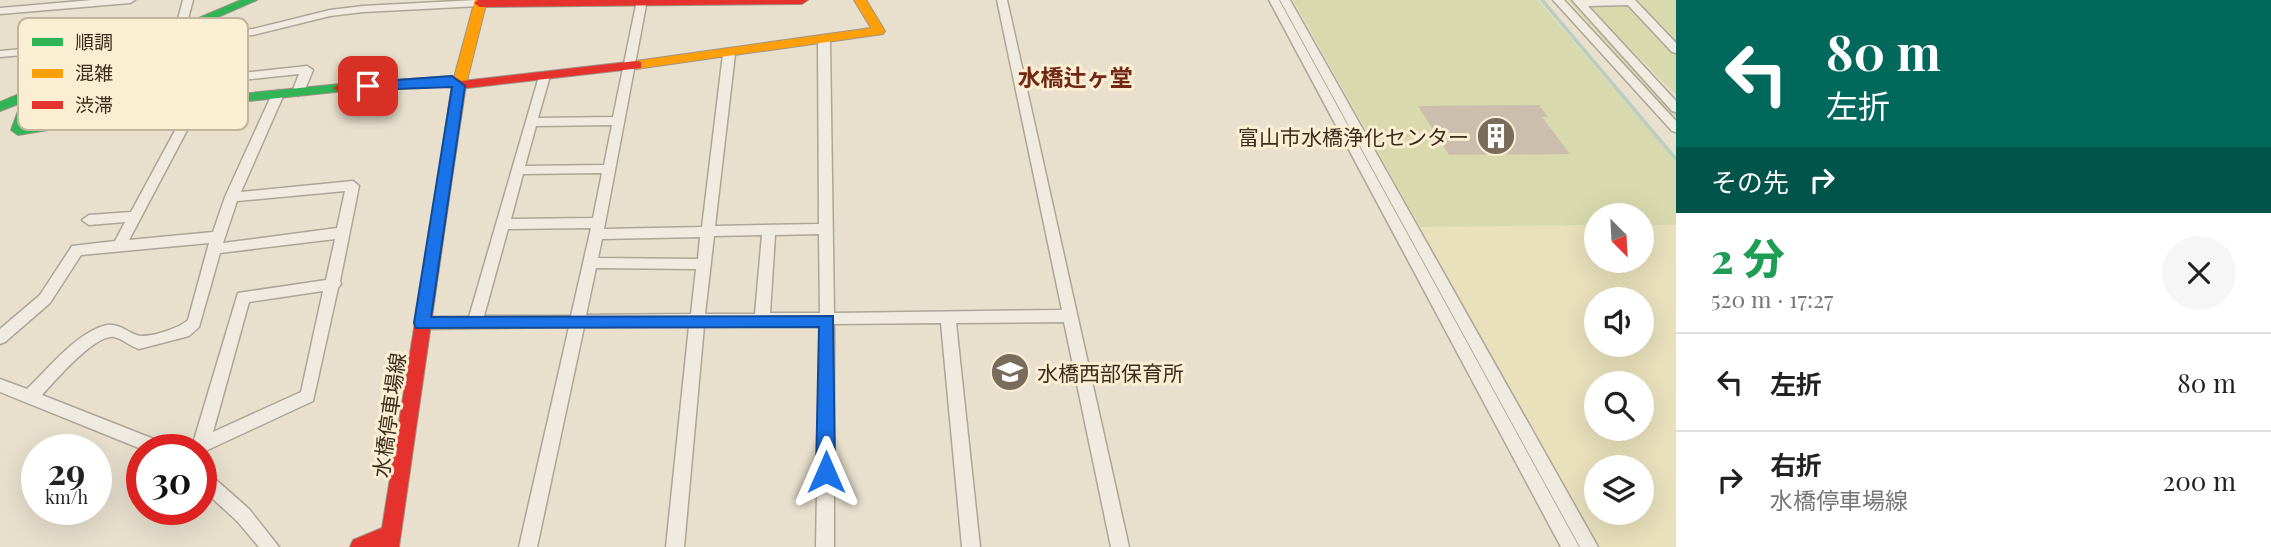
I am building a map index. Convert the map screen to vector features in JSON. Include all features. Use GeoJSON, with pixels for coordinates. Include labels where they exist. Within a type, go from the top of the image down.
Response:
{"type":"FeatureCollection","features":[{"type":"Feature","properties":{"kind":"street"},"geometry":{"type":"LineString","coordinates":[[0,11],[130,0]]}},
{"type":"Feature","properties":{"kind":"street"},"geometry":{"type":"LineString","coordinates":[[183,18],[188,0]]}},
{"type":"Feature","properties":{"kind":"street"},"geometry":{"type":"LineString","coordinates":[[208,18],[250,0]]}},
{"type":"Feature","properties":{"kind":"street"},"geometry":{"type":"LineString","coordinates":[[248,32],[330,13],[481,1],[802,0]]}},
{"type":"Feature","properties":{"kind":"street"},"geometry":{"type":"LineString","coordinates":[[248,97],[452,80],[459,86],[729,54],[879,31],[860,0]]}},
{"type":"Feature","properties":{"kind":"street"},"geometry":{"type":"LineString","coordinates":[[1002,0],[1120,547]]}},
{"type":"Feature","properties":{"kind":"street"},"geometry":{"type":"LineString","coordinates":[[1274,0],[1570,547]]}},
{"type":"Feature","properties":{"kind":"street"},"geometry":{"type":"LineString","coordinates":[[1285,0],[1589,547]]}},
{"type":"Feature","properties":{"kind":"street"},"geometry":{"type":"LineString","coordinates":[[1558,0],[1676,128]]}},
{"type":"Feature","properties":{"kind":"street","name":"水橋停車場線"},"geometry":{"type":"LineString","coordinates":[[390,540],[459,86],[481,1]]}},
{"type":"Feature","properties":{"kind":"street"},"geometry":{"type":"LineString","coordinates":[[528,547],[578,323],[642,1]]}},
{"type":"Feature","properties":{"kind":"street"},"geometry":{"type":"LineString","coordinates":[[1578,1],[1631,2],[1676,50]]}},
{"type":"Feature","properties":{"kind":"street"},"geometry":{"type":"LineString","coordinates":[[1578,1],[1676,108]]}},
{"type":"Feature","properties":{"kind":"street"},"geometry":{"type":"LineString","coordinates":[[824,40],[827,321],[825,547]]}},
{"type":"Feature","properties":{"kind":"street"},"geometry":{"type":"LineString","coordinates":[[0,54],[18,52]]}},
{"type":"Feature","properties":{"kind":"street"},"geometry":{"type":"LineString","coordinates":[[675,547],[697,322],[729,54]]}},
{"type":"Feature","properties":{"kind":"street"},"geometry":{"type":"LineString","coordinates":[[248,76],[307,70],[298,92]]}},
{"type":"Feature","properties":{"kind":"street"},"geometry":{"type":"LineString","coordinates":[[475,322],[544,76]]}},
{"type":"Feature","properties":{"kind":"street"},"geometry":{"type":"LineString","coordinates":[[31,395],[91,340],[107,331],[121,332],[139,343],[184,332],[194,323],[232,197],[278,94]]}},
{"type":"Feature","properties":{"kind":"street"},"geometry":{"type":"LineString","coordinates":[[0,107],[18,99]]}},
{"type":"Feature","properties":{"kind":"street"},"geometry":{"type":"LineString","coordinates":[[531,122],[618,121]]}},
{"type":"Feature","properties":{"kind":"street"},"geometry":{"type":"LineString","coordinates":[[120,245],[181,130]]}},
{"type":"Feature","properties":{"kind":"street"},"geometry":{"type":"LineString","coordinates":[[518,170],[609,169]]}},
{"type":"Feature","properties":{"kind":"street"},"geometry":{"type":"LineString","coordinates":[[217,437],[308,396],[353,186],[232,197]]}},
{"type":"Feature","properties":{"kind":"street"},"geometry":{"type":"LineString","coordinates":[[89,220],[135,217]]}},
{"type":"Feature","properties":{"kind":"street"},"geometry":{"type":"LineString","coordinates":[[503,224],[707,233],[826,229]]}},
{"type":"Feature","properties":{"kind":"street"},"geometry":{"type":"LineString","coordinates":[[762,321],[769,231]]}},
{"type":"Feature","properties":{"kind":"street"},"geometry":{"type":"LineString","coordinates":[[0,338],[45,299],[77,250],[120,245],[216,243],[341,233]]}},
{"type":"Feature","properties":{"kind":"street"},"geometry":{"type":"LineString","coordinates":[[590,263],[704,264]]}},
{"type":"Feature","properties":{"kind":"street"},"geometry":{"type":"LineString","coordinates":[[200,434],[243,297],[334,284]]}},
{"type":"Feature","properties":{"kind":"street"},"geometry":{"type":"LineString","coordinates":[[422,323],[827,321],[1070,316]]}},
{"type":"Feature","properties":{"kind":"street"},"geometry":{"type":"LineString","coordinates":[[948,318],[971,547]]}},
{"type":"Feature","properties":{"kind":"street"},"geometry":{"type":"LineString","coordinates":[[0,385],[126,435]]}},
{"type":"Feature","properties":{"kind":"street"},"geometry":{"type":"LineString","coordinates":[[217,491],[243,515],[270,547]]}},
{"type":"Feature","properties":{"kind":"street"},"geometry":{"type":"LineString","coordinates":[[360,547],[390,540]]}},
{"type":"Feature","properties":{"kind":"shaded area"},"geometry":{"type":"Polygon","coordinates":[[[1584,225],[1584,273],[1654,273],[1654,225],[1676,225],[1676,547],[1600,547],[1588,525],[1654,525],[1654,455],[1584,455],[1584,519],[1420,227],[1584,225]]]}},
{"type":"Feature","properties":{"kind":"green space"},"geometry":{"type":"Polygon","coordinates":[[[1293,0],[1538,0],[1676,161],[1676,225],[1654,225],[1654,203],[1584,203],[1584,225],[1420,227],[1293,0]]]}},
{"type":"Feature","properties":{"kind":"green space"},"geometry":{"type":"Polygon","coordinates":[[[1568,0],[1574,0],[1676,113],[1676,122],[1568,0]]]}},
{"type":"Feature","properties":{"kind":"green space"},"geometry":{"type":"Polygon","coordinates":[[[1633,0],[1676,0],[1676,42],[1633,0]]]}},
{"type":"Feature","properties":{"kind":"green space"},"geometry":{"type":"Polygon","coordinates":[[[1587,6],[1629,6],[1676,55],[1676,95],[1587,6]]]}},
{"type":"Feature","properties":{"kind":"building","name":"富山市水橋浄化センター"},"geometry":{"type":"Polygon","coordinates":[[[1539,105],[1548,117],[1542,117],[1570,154],[1449,155],[1418,106],[1539,105]]]}},
{"type":"Feature","properties":{"kind":"waterway"},"geometry":{"type":"LineString","coordinates":[[1542,0],[1676,159]]}},
{"type":"Feature","properties":{"kind":"waterway"},"geometry":{"type":"LineString","coordinates":[[1283,5],[1379,183]]}},
{"type":"Feature","properties":{"kind":"traffic: fast"},"geometry":{"type":"LineString","coordinates":[[209,18],[251,0]]}},
{"type":"Feature","properties":{"kind":"traffic: fast"},"geometry":{"type":"LineString","coordinates":[[248,97],[340,88]]}},
{"type":"Feature","properties":{"kind":"traffic: fast"},"geometry":{"type":"LineString","coordinates":[[0,107],[18,99]]}},
{"type":"Feature","properties":{"kind":"traffic: slow"},"geometry":{"type":"LineString","coordinates":[[444,185],[459,85],[481,0]]}},
{"type":"Feature","properties":{"kind":"traffic: slow"},"geometry":{"type":"LineString","coordinates":[[636,65],[879,31],[860,0]]}},
{"type":"Feature","properties":{"kind":"traffic: jam"},"geometry":{"type":"LineString","coordinates":[[480,3],[802,0]]}},
{"type":"Feature","properties":{"kind":"traffic: jam"},"geometry":{"type":"LineString","coordinates":[[340,88],[452,80],[459,85],[636,65]]}},
{"type":"Feature","properties":{"kind":"traffic: jam"},"geometry":{"type":"LineString","coordinates":[[389,547],[444,185]]}},
{"type":"Feature","properties":{"kind":"traffic: jam"},"geometry":{"type":"LineString","coordinates":[[360,547],[391,534]]}},
{"type":"Feature","properties":{"kind":"place","name":"富山市水橋浄化センター"},"geometry":{"type":"Point","coordinates":[1496,136]}},
{"type":"Feature","properties":{"kind":"place","name":"水橋西部保育所"},"geometry":{"type":"Point","coordinates":[1010,372]}},
{"type":"Feature","properties":{"kind":"district","name":"水橋辻ヶ堂"},"geometry":{"type":"Point","coordinates":[1075,76]}},
{"type":"Feature","properties":{"kind":"route"},"geometry":{"type":"LineString","coordinates":[[368,86],[452,80],[459,86],[422,323],[827,321],[826,472]]}}]}
